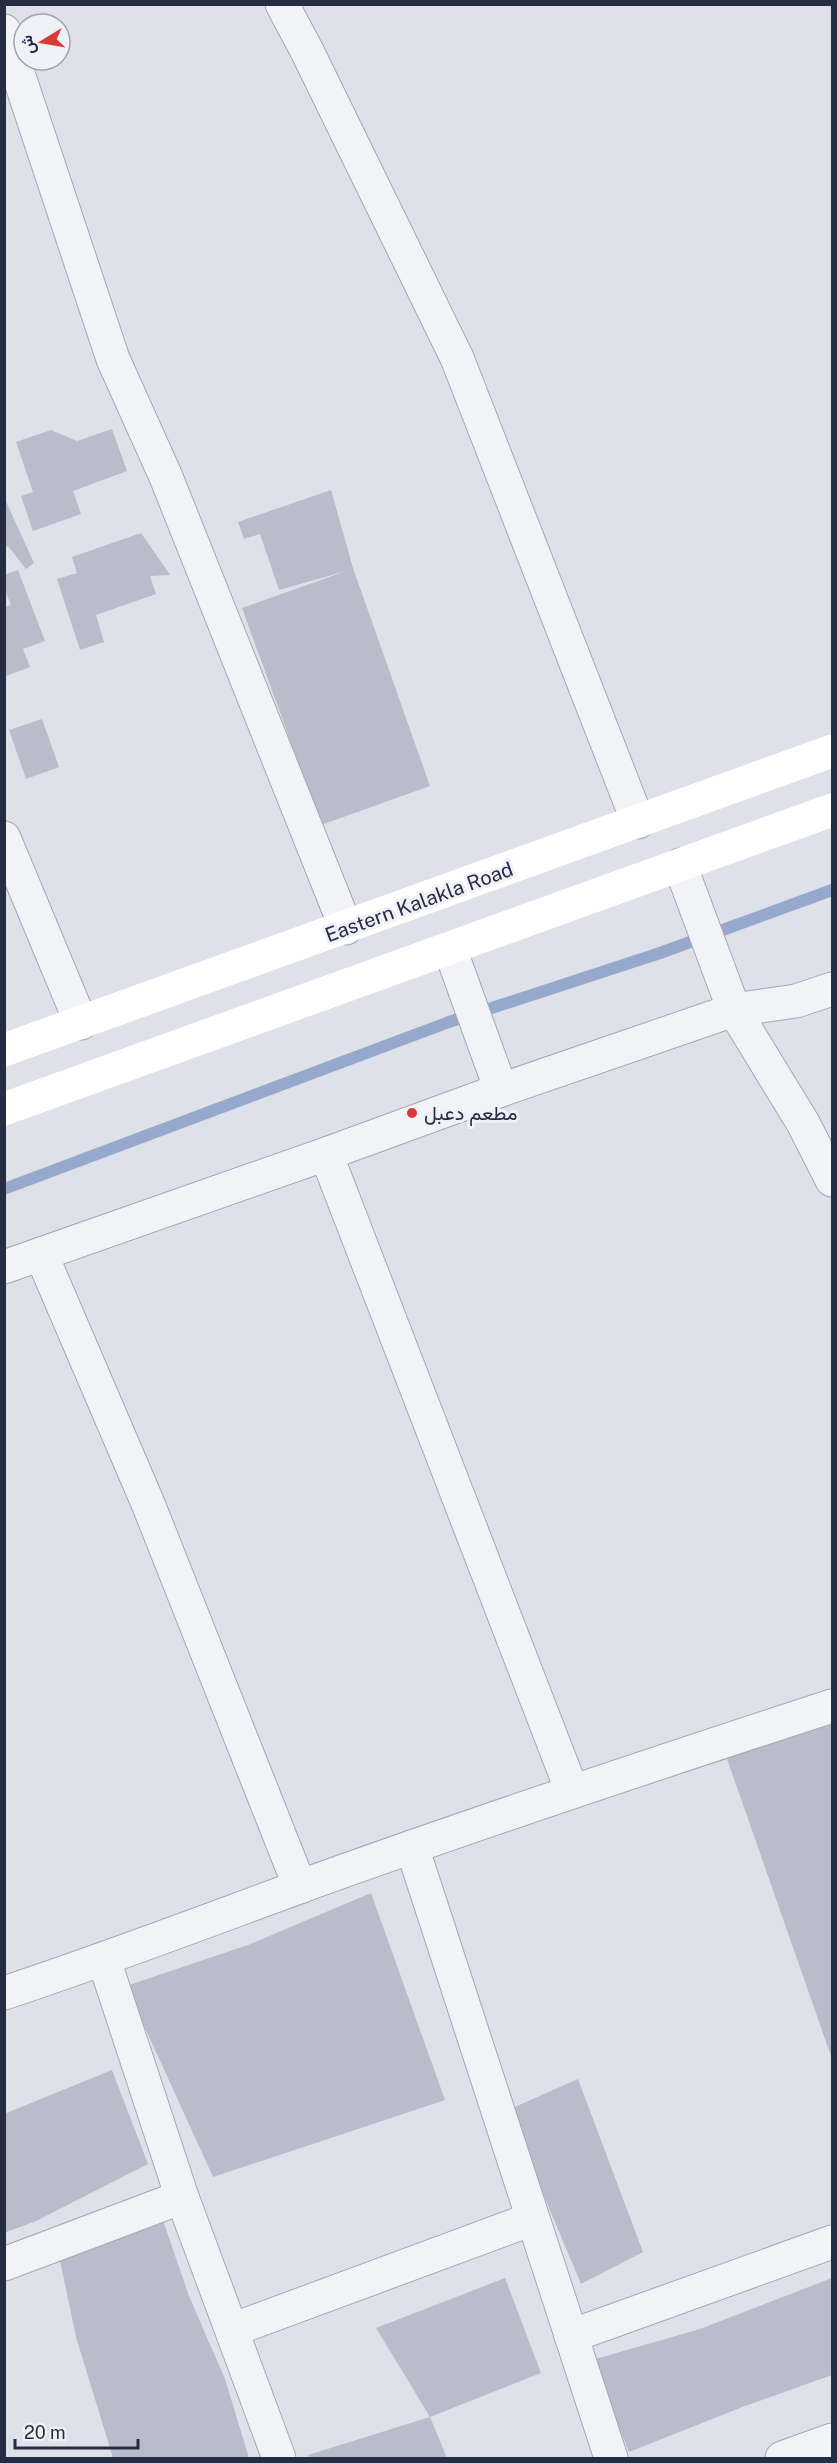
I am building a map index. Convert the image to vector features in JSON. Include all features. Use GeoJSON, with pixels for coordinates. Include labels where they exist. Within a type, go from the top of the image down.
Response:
{"type":"FeatureCollection","features":[{"type":"Feature","properties":{"kind":"street"},"geometry":{"type":"LineString","coordinates":[[282,4],[457,358],[639,822]]}},
{"type":"Feature","properties":{"kind":"street"},"geometry":{"type":"LineString","coordinates":[[4,31],[113,358],[166,477],[346,928]]}},
{"type":"Feature","properties":{"kind":"street","name":"Eastern Kalakla Road"},"geometry":{"type":"LineString","coordinates":[[4,1050],[832,751]]}},
{"type":"Feature","properties":{"kind":"street"},"geometry":{"type":"LineString","coordinates":[[4,1109],[832,810]]}},
{"type":"Feature","properties":{"kind":"street"},"geometry":{"type":"LineString","coordinates":[[4,838],[81,1023]]}},
{"type":"Feature","properties":{"kind":"street"},"geometry":{"type":"LineString","coordinates":[[680,865],[734,1010],[803,1123],[832,1180]]}},
{"type":"Feature","properties":{"kind":"street"},"geometry":{"type":"LineString","coordinates":[[450,949],[501,1090]]}},
{"type":"Feature","properties":{"kind":"street"},"geometry":{"type":"LineString","coordinates":[[4,1267],[326,1155],[501,1090],[734,1010],[796,1001],[832,989]]}},
{"type":"Feature","properties":{"kind":"street"},"geometry":{"type":"LineString","coordinates":[[326,1155],[572,1791]]}},
{"type":"Feature","properties":{"kind":"street"},"geometry":{"type":"LineString","coordinates":[[41,1254],[149,1506],[300,1887]]}},
{"type":"Feature","properties":{"kind":"street"},"geometry":{"type":"LineString","coordinates":[[4,1993],[104,1960],[300,1887],[572,1791],[832,1706]]}},
{"type":"Feature","properties":{"kind":"street"},"geometry":{"type":"LineString","coordinates":[[412,1847],[611,2458]]}},
{"type":"Feature","properties":{"kind":"street"},"geometry":{"type":"LineString","coordinates":[[104,1960],[182,2197],[279,2458]]}},
{"type":"Feature","properties":{"kind":"street"},"geometry":{"type":"LineString","coordinates":[[4,2264],[182,2197]]}},
{"type":"Feature","properties":{"kind":"street"},"geometry":{"type":"LineString","coordinates":[[232,2330],[532,2219]]}},
{"type":"Feature","properties":{"kind":"street"},"geometry":{"type":"LineString","coordinates":[[571,2336],[832,2242]]}},
{"type":"Feature","properties":{"kind":"street"},"geometry":{"type":"LineString","coordinates":[[782,2458],[832,2440]]}},
{"type":"Feature","properties":{"kind":"building"},"geometry":{"type":"Polygon","coordinates":[[[112,429],[127,471],[73,491],[81,514],[33,531],[21,496],[33,492],[16,442],[51,430],[77,441],[112,429]]]}},
{"type":"Feature","properties":{"kind":"building"},"geometry":{"type":"Polygon","coordinates":[[[331,490],[353,568],[430,786],[321,825],[242,608],[346,571],[279,590],[260,534],[244,539],[238,522],[331,490]]]}},
{"type":"Feature","properties":{"kind":"building"},"geometry":{"type":"Polygon","coordinates":[[[4,497],[34,563],[26,569],[8,546],[4,547],[4,497]]]}},
{"type":"Feature","properties":{"kind":"building"},"geometry":{"type":"Polygon","coordinates":[[[141,533],[170,575],[150,576],[156,594],[96,615],[104,642],[80,650],[57,579],[77,573],[72,557],[141,533]]]}},
{"type":"Feature","properties":{"kind":"building"},"geometry":{"type":"Polygon","coordinates":[[[18,570],[45,641],[23,649],[30,667],[6,676],[4,607],[11,605],[4,588],[4,575],[18,570]]]}},
{"type":"Feature","properties":{"kind":"building"},"geometry":{"type":"Polygon","coordinates":[[[42,719],[59,767],[26,779],[9,730],[42,719]]]}},
{"type":"Feature","properties":{"kind":"building"},"geometry":{"type":"Polygon","coordinates":[[[832,1719],[832,2059],[726,1756],[832,1719]]]}},
{"type":"Feature","properties":{"kind":"building"},"geometry":{"type":"Polygon","coordinates":[[[371,1893],[445,2100],[213,2177],[126,1986],[248,1945],[371,1893]]]}},
{"type":"Feature","properties":{"kind":"building"},"geometry":{"type":"Polygon","coordinates":[[[112,2070],[148,2164],[36,2221],[4,2233],[4,2114],[112,2070]]]}},
{"type":"Feature","properties":{"kind":"building"},"geometry":{"type":"Polygon","coordinates":[[[578,2079],[643,2252],[581,2284],[508,2110],[578,2079]]]}},
{"type":"Feature","properties":{"kind":"building"},"geometry":{"type":"Polygon","coordinates":[[[158,2206],[189,2296],[225,2379],[249,2458],[113,2458],[76,2337],[59,2256],[158,2206]]]}},
{"type":"Feature","properties":{"kind":"building"},"geometry":{"type":"Polygon","coordinates":[[[505,2278],[541,2373],[430,2417],[376,2328],[505,2278]]]}},
{"type":"Feature","properties":{"kind":"building"},"geometry":{"type":"Polygon","coordinates":[[[832,2278],[832,2375],[745,2406],[629,2452],[592,2360],[700,2329],[832,2278]]]}},
{"type":"Feature","properties":{"kind":"building"},"geometry":{"type":"Polygon","coordinates":[[[430,2417],[447,2458],[309,2458],[308,2455],[430,2417]]]}},
{"type":"Feature","properties":{"kind":"waterway"},"geometry":{"type":"LineString","coordinates":[[4,1189],[449,1022],[660,953],[832,890]]}},
{"type":"Feature","properties":{"kind":"place","name":"مطعم دعبل"},"geometry":{"type":"Point","coordinates":[412,1113]}}]}
